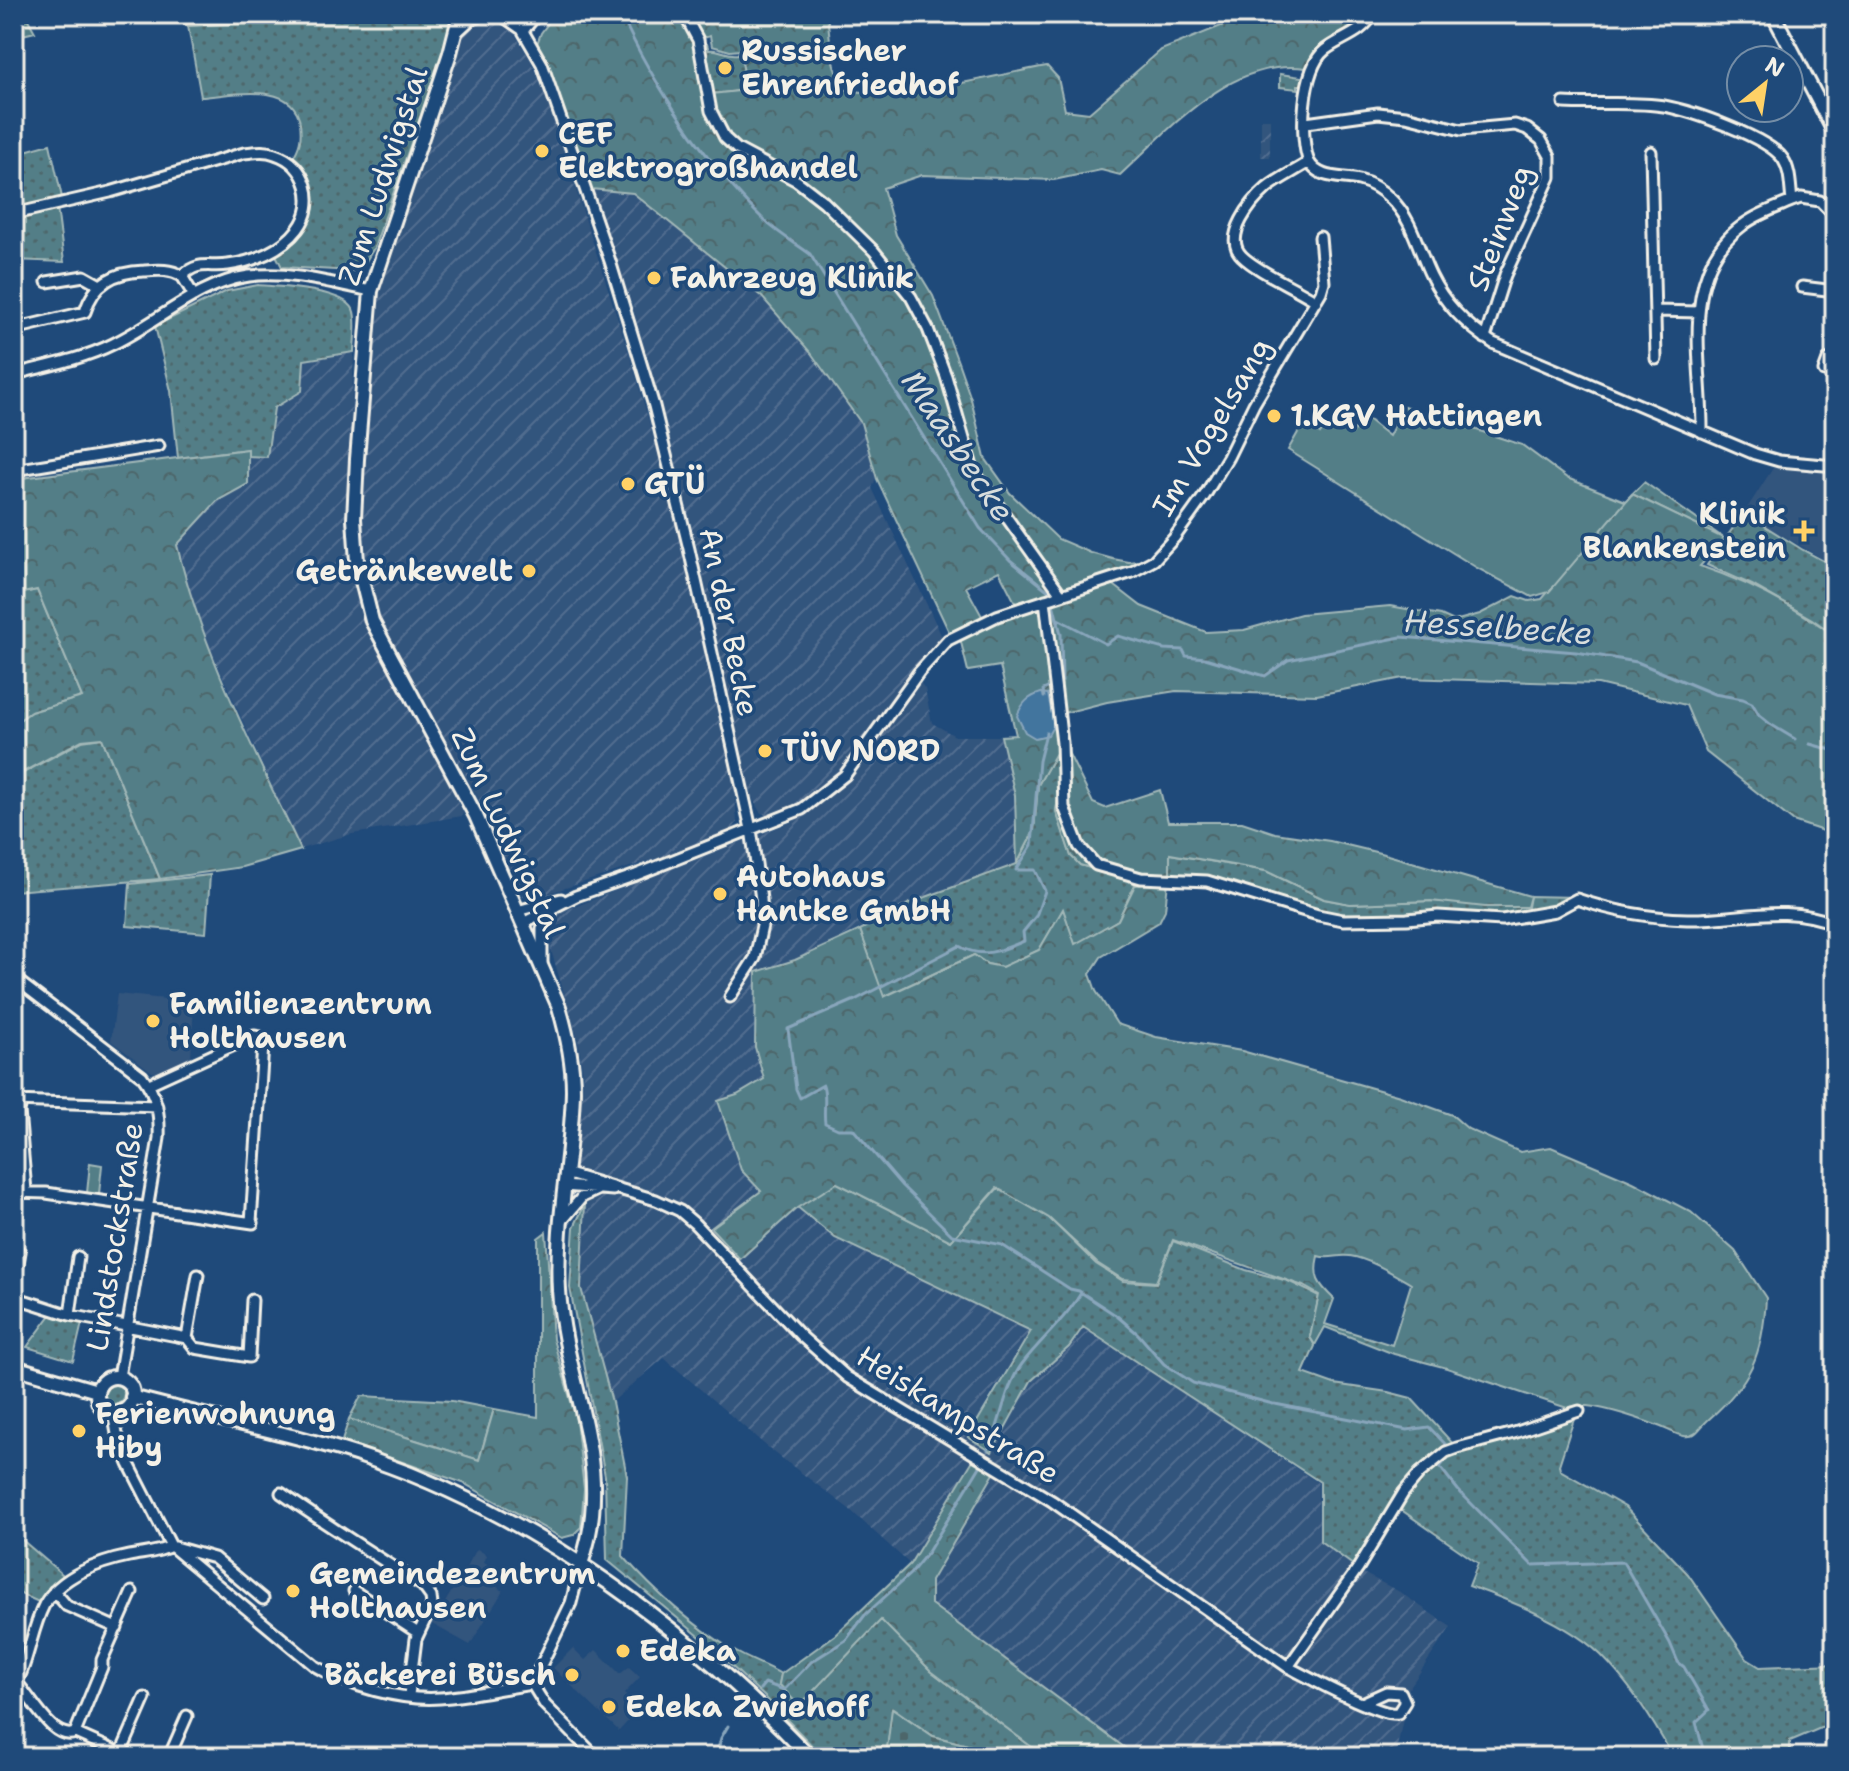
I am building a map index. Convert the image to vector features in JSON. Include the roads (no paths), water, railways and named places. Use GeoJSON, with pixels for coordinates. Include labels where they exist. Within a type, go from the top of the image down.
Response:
{"type":"FeatureCollection","features":[{"type":"Feature","properties":{"kind":"street","name":"Zum Ludwigstal"},"geometry":{"type":"LineString","coordinates":[[460,14],[371,291],[354,519],[357,561],[365,602],[386,650],[476,816],[559,1007],[571,1063],[572,1111],[559,1225],[559,1294],[594,1468],[590,1536],[571,1603],[532,1684]]}},
{"type":"Feature","properties":{"kind":"street"},"geometry":{"type":"LineString","coordinates":[[455,34],[470,20],[486,14]]}},
{"type":"Feature","properties":{"kind":"street","name":"An der Becke"},"geometry":{"type":"LineString","coordinates":[[500,14],[523,31]]}},
{"type":"Feature","properties":{"kind":"street","name":"An der Becke"},"geometry":{"type":"LineString","coordinates":[[513,14],[542,64],[610,261],[654,406],[751,829],[761,899],[760,937],[752,966],[730,997]]}},
{"type":"Feature","properties":{"kind":"street"},"geometry":{"type":"LineString","coordinates":[[523,31],[537,14]]}},
{"type":"Feature","properties":{"kind":"street"},"geometry":{"type":"LineString","coordinates":[[684,14],[698,40],[711,111],[725,138],[737,149],[797,181],[824,202],[874,251],[911,297],[928,329],[946,376],[973,470],[1052,597],[1064,807],[1079,846],[1096,865],[1141,878],[1207,881],[1343,920],[1438,916],[1502,920],[1555,911],[1577,899],[1606,909],[1688,919],[1793,913],[1835,924]]}},
{"type":"Feature","properties":{"kind":"street"},"geometry":{"type":"LineString","coordinates":[[1373,14],[1355,34],[1328,48],[1316,59],[1309,73],[1305,98],[1305,147],[1309,162],[1318,173],[1366,182],[1393,200],[1409,223],[1431,276],[1458,316],[1485,338],[1515,353],[1702,432],[1771,459],[1835,466]]}},
{"type":"Feature","properties":{"kind":"street"},"geometry":{"type":"LineString","coordinates":[[1773,14],[1835,133]]}},
{"type":"Feature","properties":{"kind":"street"},"geometry":{"type":"LineString","coordinates":[[1564,103],[1664,106],[1741,132],[1767,144],[1783,159],[1792,201]]}},
{"type":"Feature","properties":{"kind":"street","name":"Steinweg"},"geometry":{"type":"LineString","coordinates":[[1306,123],[1364,114],[1398,115],[1461,130],[1515,125],[1527,129],[1541,140],[1550,156],[1550,177],[1505,275],[1485,338]]}},
{"type":"Feature","properties":{"kind":"street"},"geometry":{"type":"LineString","coordinates":[[1651,152],[1656,359]]}},
{"type":"Feature","properties":{"kind":"street"},"geometry":{"type":"LineString","coordinates":[[14,214],[110,192],[244,153],[275,153],[298,170],[305,183],[309,205],[302,222],[290,237],[260,257],[223,266],[198,265],[182,276]]}},
{"type":"Feature","properties":{"kind":"street"},"geometry":{"type":"LineString","coordinates":[[1309,162],[1258,197],[1241,223],[1235,240],[1237,251],[1249,262],[1316,301]]}},
{"type":"Feature","properties":{"kind":"street"},"geometry":{"type":"LineString","coordinates":[[1702,432],[1699,312],[1704,279],[1721,246],[1743,224],[1801,198],[1820,201],[1835,216]]}},
{"type":"Feature","properties":{"kind":"street","name":"Im Vogelsang"},"geometry":{"type":"LineString","coordinates":[[520,917],[802,809],[845,775],[919,672],[948,640],[997,616],[1149,564],[1164,551],[1223,466],[1254,404],[1316,301],[1324,282],[1320,237]]}},
{"type":"Feature","properties":{"kind":"street"},"geometry":{"type":"LineString","coordinates":[[14,329],[85,312],[100,285],[113,275],[165,270],[182,276],[194,296]]}},
{"type":"Feature","properties":{"kind":"street"},"geometry":{"type":"LineString","coordinates":[[47,282],[84,276],[100,285]]}},
{"type":"Feature","properties":{"kind":"street"},"geometry":{"type":"LineString","coordinates":[[14,374],[101,350],[194,296],[228,282],[257,276],[308,279],[371,291]]}},
{"type":"Feature","properties":{"kind":"street"},"geometry":{"type":"LineString","coordinates":[[1802,287],[1835,291]]}},
{"type":"Feature","properties":{"kind":"street"},"geometry":{"type":"LineString","coordinates":[[1656,311],[1699,312]]}},
{"type":"Feature","properties":{"kind":"street"},"geometry":{"type":"LineString","coordinates":[[1824,371],[1828,360],[1835,356]]}},
{"type":"Feature","properties":{"kind":"street"},"geometry":{"type":"LineString","coordinates":[[14,470],[159,446]]}},
{"type":"Feature","properties":{"kind":"street","name":"Im Vogelsang"},"geometry":{"type":"LineString","coordinates":[[520,917],[555,907],[576,896]]}},
{"type":"Feature","properties":{"kind":"street"},"geometry":{"type":"LineString","coordinates":[[542,965],[542,929],[555,907]]}},
{"type":"Feature","properties":{"kind":"street","name":"Lindstockstraße"},"geometry":{"type":"LineString","coordinates":[[14,978],[142,1076],[149,1084],[157,1106],[159,1138],[119,1377]]}},
{"type":"Feature","properties":{"kind":"street"},"geometry":{"type":"LineString","coordinates":[[14,1192],[26,1191],[253,1223],[263,1045],[260,1037],[254,1036],[149,1084]]}},
{"type":"Feature","properties":{"kind":"street"},"geometry":{"type":"LineString","coordinates":[[26,1191],[18,1101],[157,1106]]}},
{"type":"Feature","properties":{"kind":"street","name":"Heiskampstraße"},"geometry":{"type":"LineString","coordinates":[[565,1179],[598,1190],[620,1190]]}},
{"type":"Feature","properties":{"kind":"street","name":"Heiskampstraße"},"geometry":{"type":"LineString","coordinates":[[565,1179],[591,1179],[656,1200],[686,1216],[801,1336],[847,1377],[1052,1501],[1288,1667],[1362,1703]]}},
{"type":"Feature","properties":{"kind":"street"},"geometry":{"type":"LineString","coordinates":[[559,1225],[582,1197],[598,1190]]}},
{"type":"Feature","properties":{"kind":"street"},"geometry":{"type":"LineString","coordinates":[[14,1286],[20,1252]]}},
{"type":"Feature","properties":{"kind":"street"},"geometry":{"type":"LineString","coordinates":[[70,1315],[78,1257]]}},
{"type":"Feature","properties":{"kind":"street"},"geometry":{"type":"LineString","coordinates":[[187,1338],[198,1275]]}},
{"type":"Feature","properties":{"kind":"street"},"geometry":{"type":"LineString","coordinates":[[14,1297],[70,1315],[187,1338],[195,1348],[249,1357],[252,1300]]}},
{"type":"Feature","properties":{"kind":"street"},"geometry":{"type":"LineString","coordinates":[[14,1367],[97,1391]]}},
{"type":"Feature","properties":{"kind":"street"},"geometry":{"type":"LineString","coordinates":[[119,1377],[128,1383],[132,1397],[126,1409],[113,1412],[100,1405],[97,1391],[105,1380],[119,1377]]}},
{"type":"Feature","properties":{"kind":"street"},"geometry":{"type":"LineString","coordinates":[[132,1397],[347,1452],[398,1469],[477,1505],[581,1564],[707,1659],[761,1706],[810,1757]]}},
{"type":"Feature","properties":{"kind":"street"},"geometry":{"type":"LineString","coordinates":[[1288,1667],[1358,1568],[1404,1492],[1420,1473],[1436,1459],[1457,1448],[1579,1411]]}},
{"type":"Feature","properties":{"kind":"street"},"geometry":{"type":"LineString","coordinates":[[113,1412],[117,1434],[129,1464],[171,1546],[315,1666],[360,1686],[440,1698],[532,1684],[545,1705],[596,1757]]}},
{"type":"Feature","properties":{"kind":"street"},"geometry":{"type":"LineString","coordinates":[[281,1493],[423,1586],[431,1597],[432,1605],[418,1633],[409,1695]]}},
{"type":"Feature","properties":{"kind":"street"},"geometry":{"type":"LineString","coordinates":[[145,1698],[125,1755],[75,1733],[66,1736],[58,1731],[15,1685],[42,1610],[54,1591],[72,1577],[102,1564],[171,1546],[214,1558],[263,1599]]}},
{"type":"Feature","properties":{"kind":"street"},"geometry":{"type":"LineString","coordinates":[[54,1591],[67,1606],[117,1628]]}},
{"type":"Feature","properties":{"kind":"street"},"geometry":{"type":"LineString","coordinates":[[354,1591],[418,1633]]}},
{"type":"Feature","properties":{"kind":"street"},"geometry":{"type":"LineString","coordinates":[[75,1733],[132,1592]]}},
{"type":"Feature","properties":{"kind":"street"},"geometry":{"type":"LineString","coordinates":[[169,1757],[187,1716]]}},
{"type":"Feature","properties":{"kind":"waterway","name":"Maasbecke"},"geometry":{"type":"LineString","coordinates":[[621,14],[649,68],[703,151],[765,221],[810,254],[980,528],[1010,560],[1050,592],[1061,634],[1062,681],[1058,682]]}},
{"type":"Feature","properties":{"kind":"waterway","name":"Hesselbecke"},"geometry":{"type":"LineString","coordinates":[[1058,619],[1106,644],[1118,636],[1164,649],[1183,650],[1186,656],[1205,658],[1265,676],[1288,660],[1401,637],[1576,652],[1637,662],[1714,694],[1743,699],[1752,703],[1759,715],[1770,724],[1795,739]]}},
{"type":"Feature","properties":{"kind":"waterway","name":"Maasbecke"},"geometry":{"type":"LineString","coordinates":[[1044,697],[1043,690],[1052,686]]}},
{"type":"Feature","properties":{"kind":"waterway","name":"Maasbecke"},"geometry":{"type":"LineString","coordinates":[[1046,733],[1039,761],[1032,845],[1016,870],[1035,870],[1045,891],[1036,916],[1023,932],[1024,941],[984,953],[959,946],[855,1000],[788,1029],[796,1089],[800,1098],[823,1085],[825,1123],[838,1129],[853,1129],[902,1186],[952,1235],[1002,1245],[1070,1289],[1079,1291],[1117,1316],[1138,1334],[1164,1364],[1193,1383],[1273,1404]]}},
{"type":"Feature","properties":{"kind":"waterway","name":"Hesselbecke"},"geometry":{"type":"LineString","coordinates":[[1810,744],[1835,751]]}},
{"type":"Feature","properties":{"kind":"waterway","name":"Maasbecke"},"geometry":{"type":"LineString","coordinates":[[988,1450],[1016,1374],[1081,1293]]}},
{"type":"Feature","properties":{"kind":"waterway"},"geometry":{"type":"LineString","coordinates":[[1275,1404],[1407,1430],[1429,1427],[1447,1446]]}},
{"type":"Feature","properties":{"kind":"waterway"},"geometry":{"type":"LineString","coordinates":[[1450,1455],[1440,1467],[1458,1490],[1532,1565],[1623,1562],[1678,1662],[1709,1710],[1696,1722],[1705,1757]]}},
{"type":"Feature","properties":{"kind":"waterway","name":"Maasbecke"},"geometry":{"type":"LineString","coordinates":[[760,1689],[765,1683],[784,1690],[811,1662],[846,1640],[865,1615],[910,1574],[928,1552],[981,1465]]}},
{"type":"Feature","properties":{"kind":"waterway","name":"Maasbecke"},"geometry":{"type":"LineString","coordinates":[[716,1757],[728,1726]]}},
{"type":"Feature","properties":{"kind":"place","name":"Russischer Ehrenfriedhof"},"geometry":{"type":"Point","coordinates":[725,68]}},
{"type":"Feature","properties":{"kind":"place","name":"CEF Elektrogroßhandel"},"geometry":{"type":"Point","coordinates":[542,151]}},
{"type":"Feature","properties":{"kind":"place","name":"Fahrzeug Klinik"},"geometry":{"type":"Point","coordinates":[654,278]}},
{"type":"Feature","properties":{"kind":"place","name":"1.KGV Hattingen"},"geometry":{"type":"Point","coordinates":[1274,416]}},
{"type":"Feature","properties":{"kind":"place","name":"GTÜ"},"geometry":{"type":"Point","coordinates":[628,484]}},
{"type":"Feature","properties":{"kind":"place","name":"Klinik Blankenstein"},"geometry":{"type":"Point","coordinates":[1804,531]}},
{"type":"Feature","properties":{"kind":"place","name":"Getränkewelt"},"geometry":{"type":"Point","coordinates":[529,571]}},
{"type":"Feature","properties":{"kind":"place","name":"TÜV NORD"},"geometry":{"type":"Point","coordinates":[765,751]}},
{"type":"Feature","properties":{"kind":"place","name":"Autohaus Hantke GmbH"},"geometry":{"type":"Point","coordinates":[720,894]}},
{"type":"Feature","properties":{"kind":"place","name":"Familienzentrum Holthausen"},"geometry":{"type":"Point","coordinates":[153,1021]}},
{"type":"Feature","properties":{"kind":"place","name":"Ferienwohnung Hiby"},"geometry":{"type":"Point","coordinates":[79,1431]}},
{"type":"Feature","properties":{"kind":"place","name":"Gemeindezentrum Holthausen"},"geometry":{"type":"Point","coordinates":[293,1591]}},
{"type":"Feature","properties":{"kind":"place","name":"Edeka"},"geometry":{"type":"Point","coordinates":[623,1651]}},
{"type":"Feature","properties":{"kind":"place","name":"Bäckerei Büsch"},"geometry":{"type":"Point","coordinates":[572,1675]}},
{"type":"Feature","properties":{"kind":"place","name":"Edeka Zwiehoff"},"geometry":{"type":"Point","coordinates":[609,1707]}}]}
